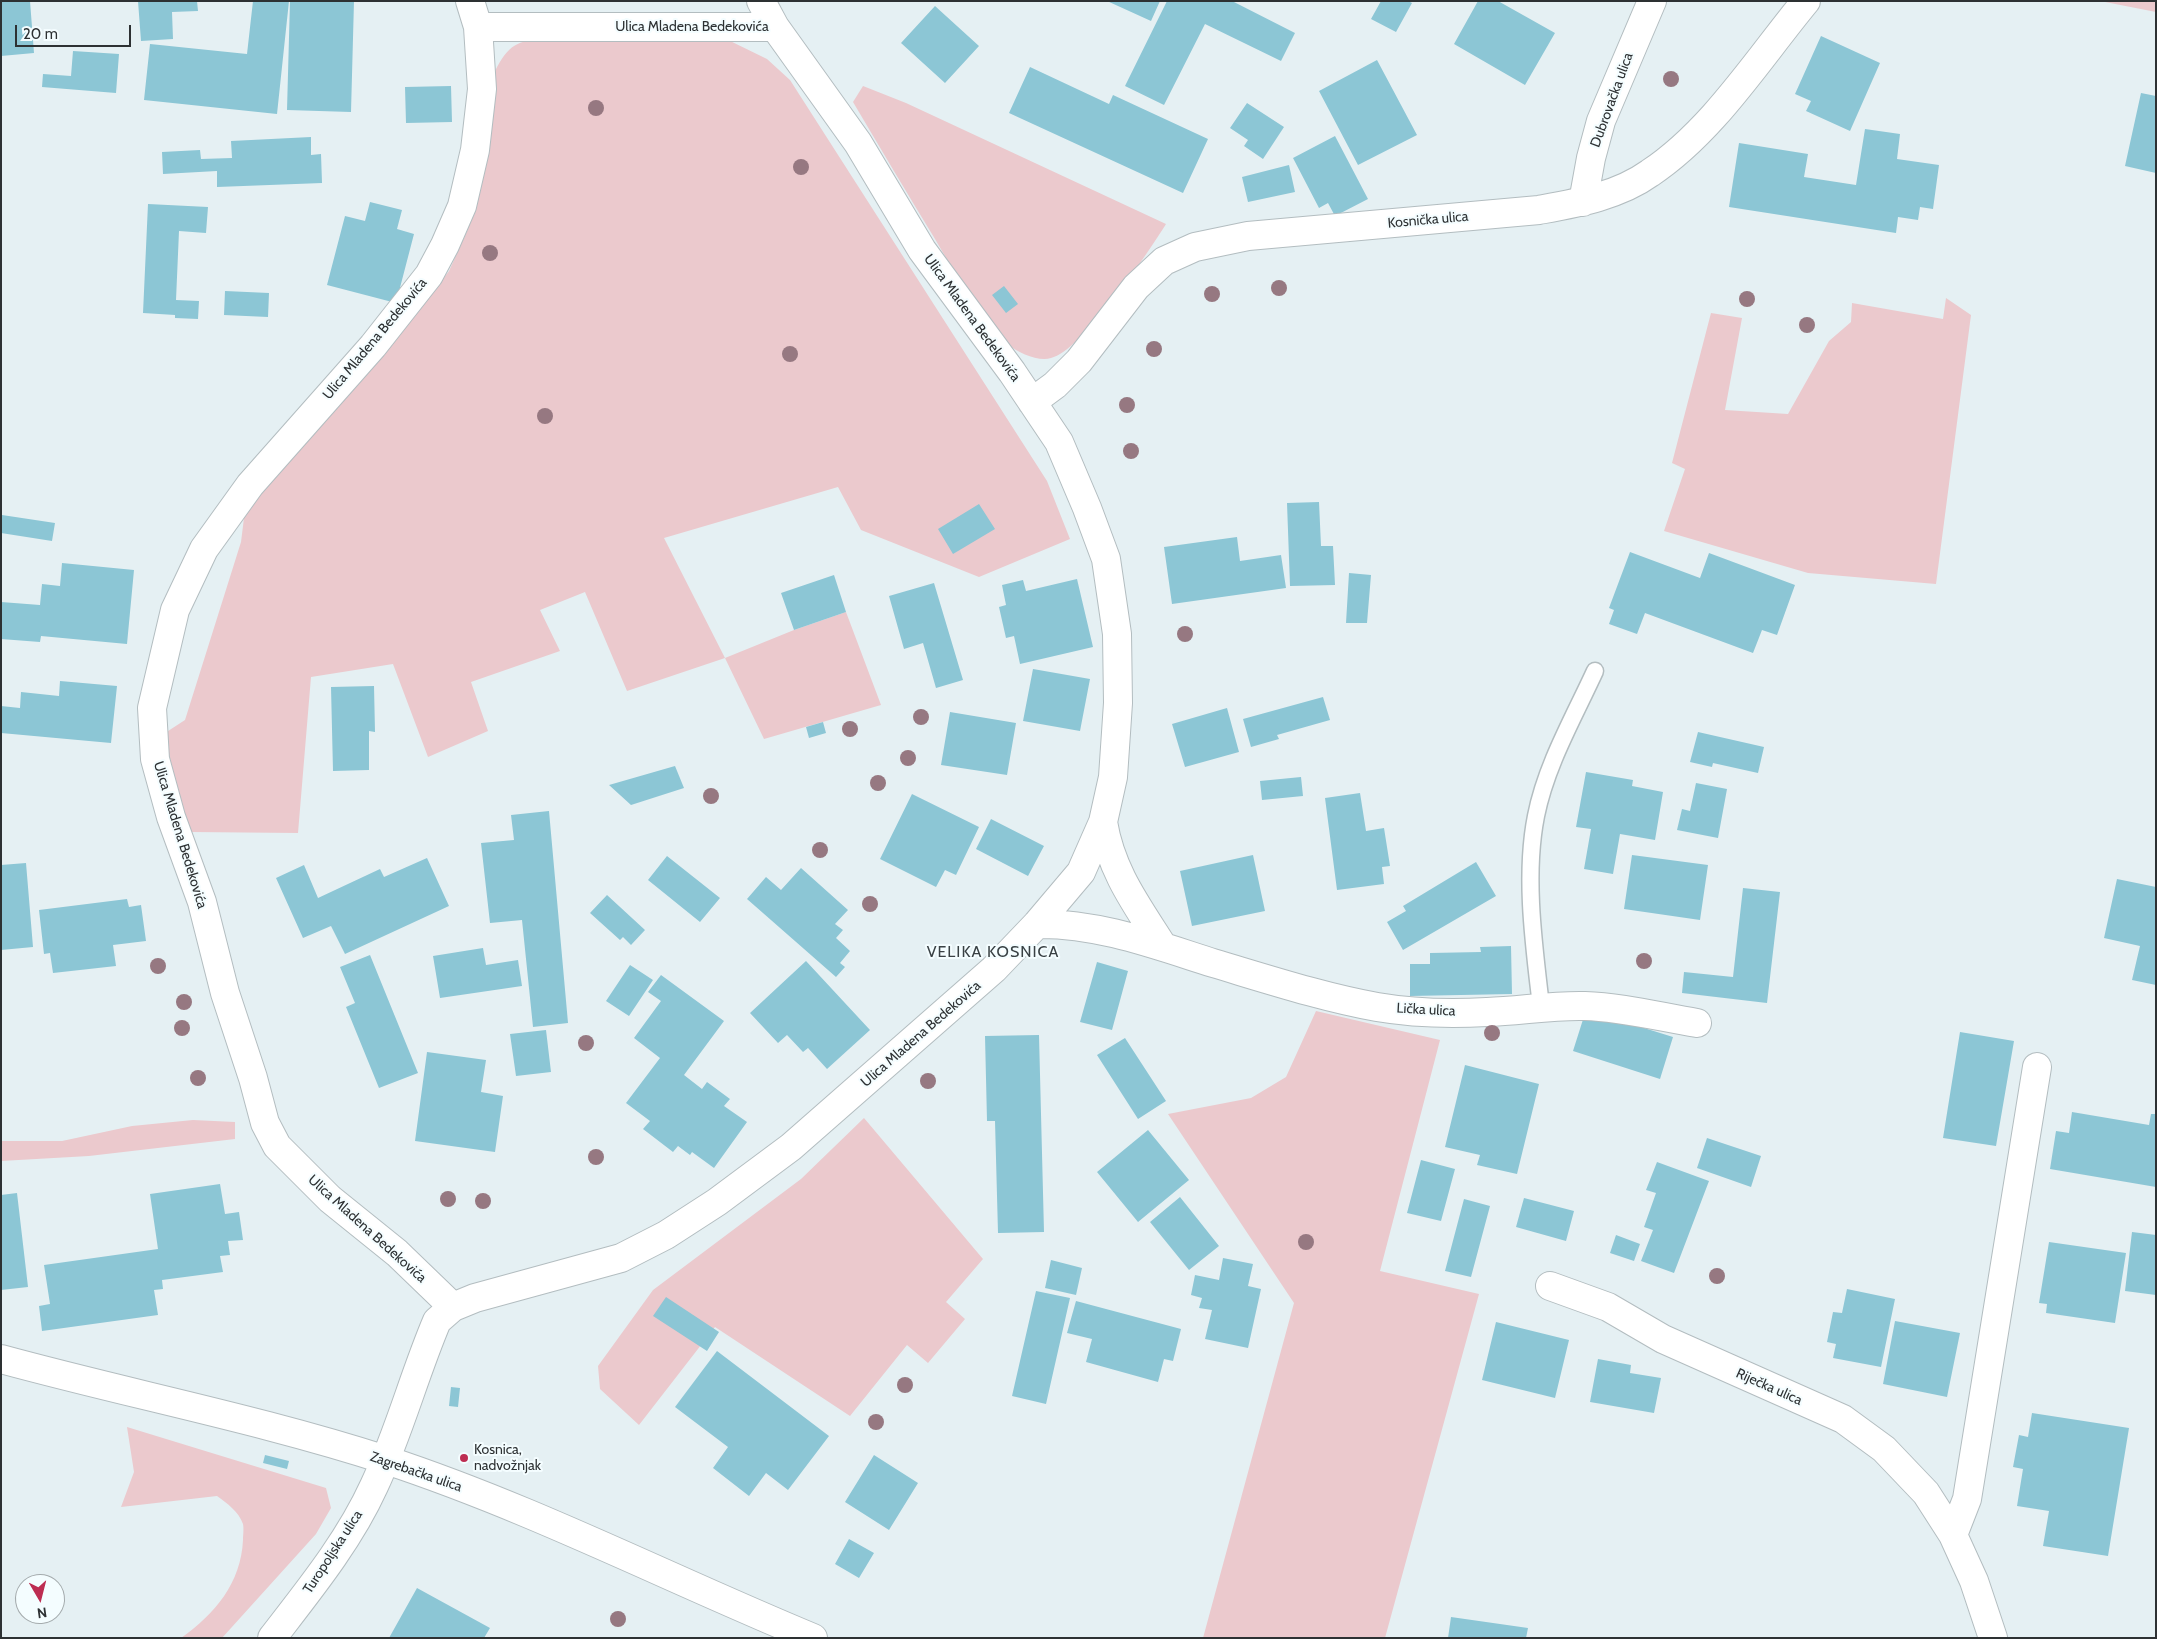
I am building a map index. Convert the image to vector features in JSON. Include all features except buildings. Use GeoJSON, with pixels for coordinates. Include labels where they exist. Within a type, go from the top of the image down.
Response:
{"type":"FeatureCollection","features":[{"type":"Feature","properties":{"kind":"street"},"geometry":{"type":"LineString","coordinates":[[470,1],[478,27]]}},
{"type":"Feature","properties":{"kind":"street"},"geometry":{"type":"LineString","coordinates":[[761,1],[775,27]]}},
{"type":"Feature","properties":{"kind":"street","name":"Dubrovačka ulica"},"geometry":{"type":"LineString","coordinates":[[1583,202],[1591,158],[1601,121],[1652,1]]}},
{"type":"Feature","properties":{"kind":"street","name":"Kosnička ulica"},"geometry":{"type":"LineString","coordinates":[[1032,402],[1055,385],[1078,361],[1136,287],[1164,261],[1195,248],[1248,236],[1539,210],[1583,202],[1609,193],[1650,174],[1696,136],[1806,1]]}},
{"type":"Feature","properties":{"kind":"street","name":"Ulica Mladena Bedekovića"},"geometry":{"type":"LineString","coordinates":[[386,1460],[437,1321],[453,1307],[475,1298],[621,1258],[666,1235],[717,1202],[803,1138],[994,970],[1037,924],[1081,872],[1103,822],[1113,777],[1118,703],[1117,634],[1106,559],[1087,508],[1058,442],[1032,402],[922,250],[858,144],[775,27],[478,27],[482,89],[475,150],[462,206],[445,245],[429,275],[372,346],[250,485],[204,548],[176,610],[152,708],[155,760],[171,817],[202,902],[225,993],[253,1078],[265,1123],[277,1146],[330,1199],[397,1253],[453,1307]]}},
{"type":"Feature","properties":{"kind":"street"},"geometry":{"type":"LineString","coordinates":[[1103,822],[1107,847],[1114,866],[1128,892],[1162,945]]}},
{"type":"Feature","properties":{"kind":"street","name":"Lička ulica"},"geometry":{"type":"LineString","coordinates":[[1037,924],[1075,926],[1162,945],[1312,992],[1378,1007],[1430,1012],[1487,1012],[1541,1006],[1586,1006],[1697,1023]]}},
{"type":"Feature","properties":{"kind":"street"},"geometry":{"type":"LineString","coordinates":[[1953,1535],[1967,1499],[2037,1066]]}},
{"type":"Feature","properties":{"kind":"street","name":"Riječka ulica"},"geometry":{"type":"LineString","coordinates":[[1550,1286],[1608,1307],[1663,1339],[1843,1419],[1884,1448],[1926,1493],[1953,1535],[1974,1581],[1993,1638]]}},
{"type":"Feature","properties":{"kind":"street","name":"Zagrebačka ulica"},"geometry":{"type":"LineString","coordinates":[[3,1363],[274,1427],[386,1460],[475,1492],[813,1638]]}},
{"type":"Feature","properties":{"kind":"street","name":"Turopoljska ulica"},"geometry":{"type":"LineString","coordinates":[[272,1638],[318,1578],[356,1519],[386,1460]]}},
{"type":"Feature","properties":{"kind":"lane"},"geometry":{"type":"LineString","coordinates":[[1541,1006],[1530,854],[1536,815],[1551,767],[1595,671]]}},
{"type":"Feature","properties":{"kind":"shaded area"},"geometry":{"type":"Polygon","coordinates":[[[2100,1],[2156,1],[2156,12],[2100,1]]]}},
{"type":"Feature","properties":{"kind":"shaded area"},"geometry":{"type":"Polygon","coordinates":[[[546,37],[724,38],[767,59],[790,80],[1047,481],[1070,539],[979,577],[861,530],[838,487],[664,538],[725,658],[627,691],[585,592],[540,610],[560,651],[471,682],[488,731],[428,757],[393,664],[311,677],[298,833],[191,832],[177,795],[165,733],[185,720],[241,542],[245,510],[393,343],[449,271],[468,229],[495,71],[505,55],[514,46],[546,37]]]}},
{"type":"Feature","properties":{"kind":"shaded area"},"geometry":{"type":"Polygon","coordinates":[[[863,86],[906,103],[1166,224],[1130,277],[1080,338],[1064,351],[1051,358],[1041,359],[1018,351],[998,334],[978,309],[853,102],[863,86]]]}},
{"type":"Feature","properties":{"kind":"shaded area"},"geometry":{"type":"Polygon","coordinates":[[[1946,298],[1971,315],[1936,584],[1808,573],[1664,531],[1685,469],[1672,463],[1711,313],[1742,318],[1725,410],[1788,414],[1829,341],[1851,322],[1852,303],[1943,319],[1946,298]]]}},
{"type":"Feature","properties":{"kind":"shaded area"},"geometry":{"type":"Polygon","coordinates":[[[846,612],[881,705],[764,739],[725,658],[794,630],[846,612]]]}},
{"type":"Feature","properties":{"kind":"shaded area"},"geometry":{"type":"Polygon","coordinates":[[[1316,1011],[1440,1040],[1380,1271],[1479,1294],[1385,1638],[1203,1638],[1294,1303],[1168,1114],[1251,1098],[1286,1077],[1316,1011]]]}},
{"type":"Feature","properties":{"kind":"shaded area"},"geometry":{"type":"Polygon","coordinates":[[[864,1118],[983,1259],[946,1302],[965,1319],[928,1363],[907,1345],[850,1416],[715,1327],[639,1425],[600,1389],[598,1366],[653,1290],[801,1179],[864,1118]]]}},
{"type":"Feature","properties":{"kind":"shaded area"},"geometry":{"type":"Polygon","coordinates":[[[193,1120],[235,1122],[235,1139],[89,1156],[1,1161],[1,1141],[62,1141],[132,1126],[193,1120]]]}},
{"type":"Feature","properties":{"kind":"shaded area"},"geometry":{"type":"Polygon","coordinates":[[[127,1427],[326,1488],[331,1508],[316,1534],[222,1638],[181,1638],[205,1619],[224,1596],[231,1584],[241,1556],[243,1524],[232,1508],[217,1496],[121,1507],[134,1472],[127,1427]]]}},
{"type":"Feature","properties":{"kind":"place","name":"Kosnica, nadvožnjak"},"geometry":{"type":"Point","coordinates":[464,1458]}},
{"type":"Feature","properties":{"kind":"district","name":"VELIKA KOSNICA"},"geometry":{"type":"Point","coordinates":[993,952]}}]}
